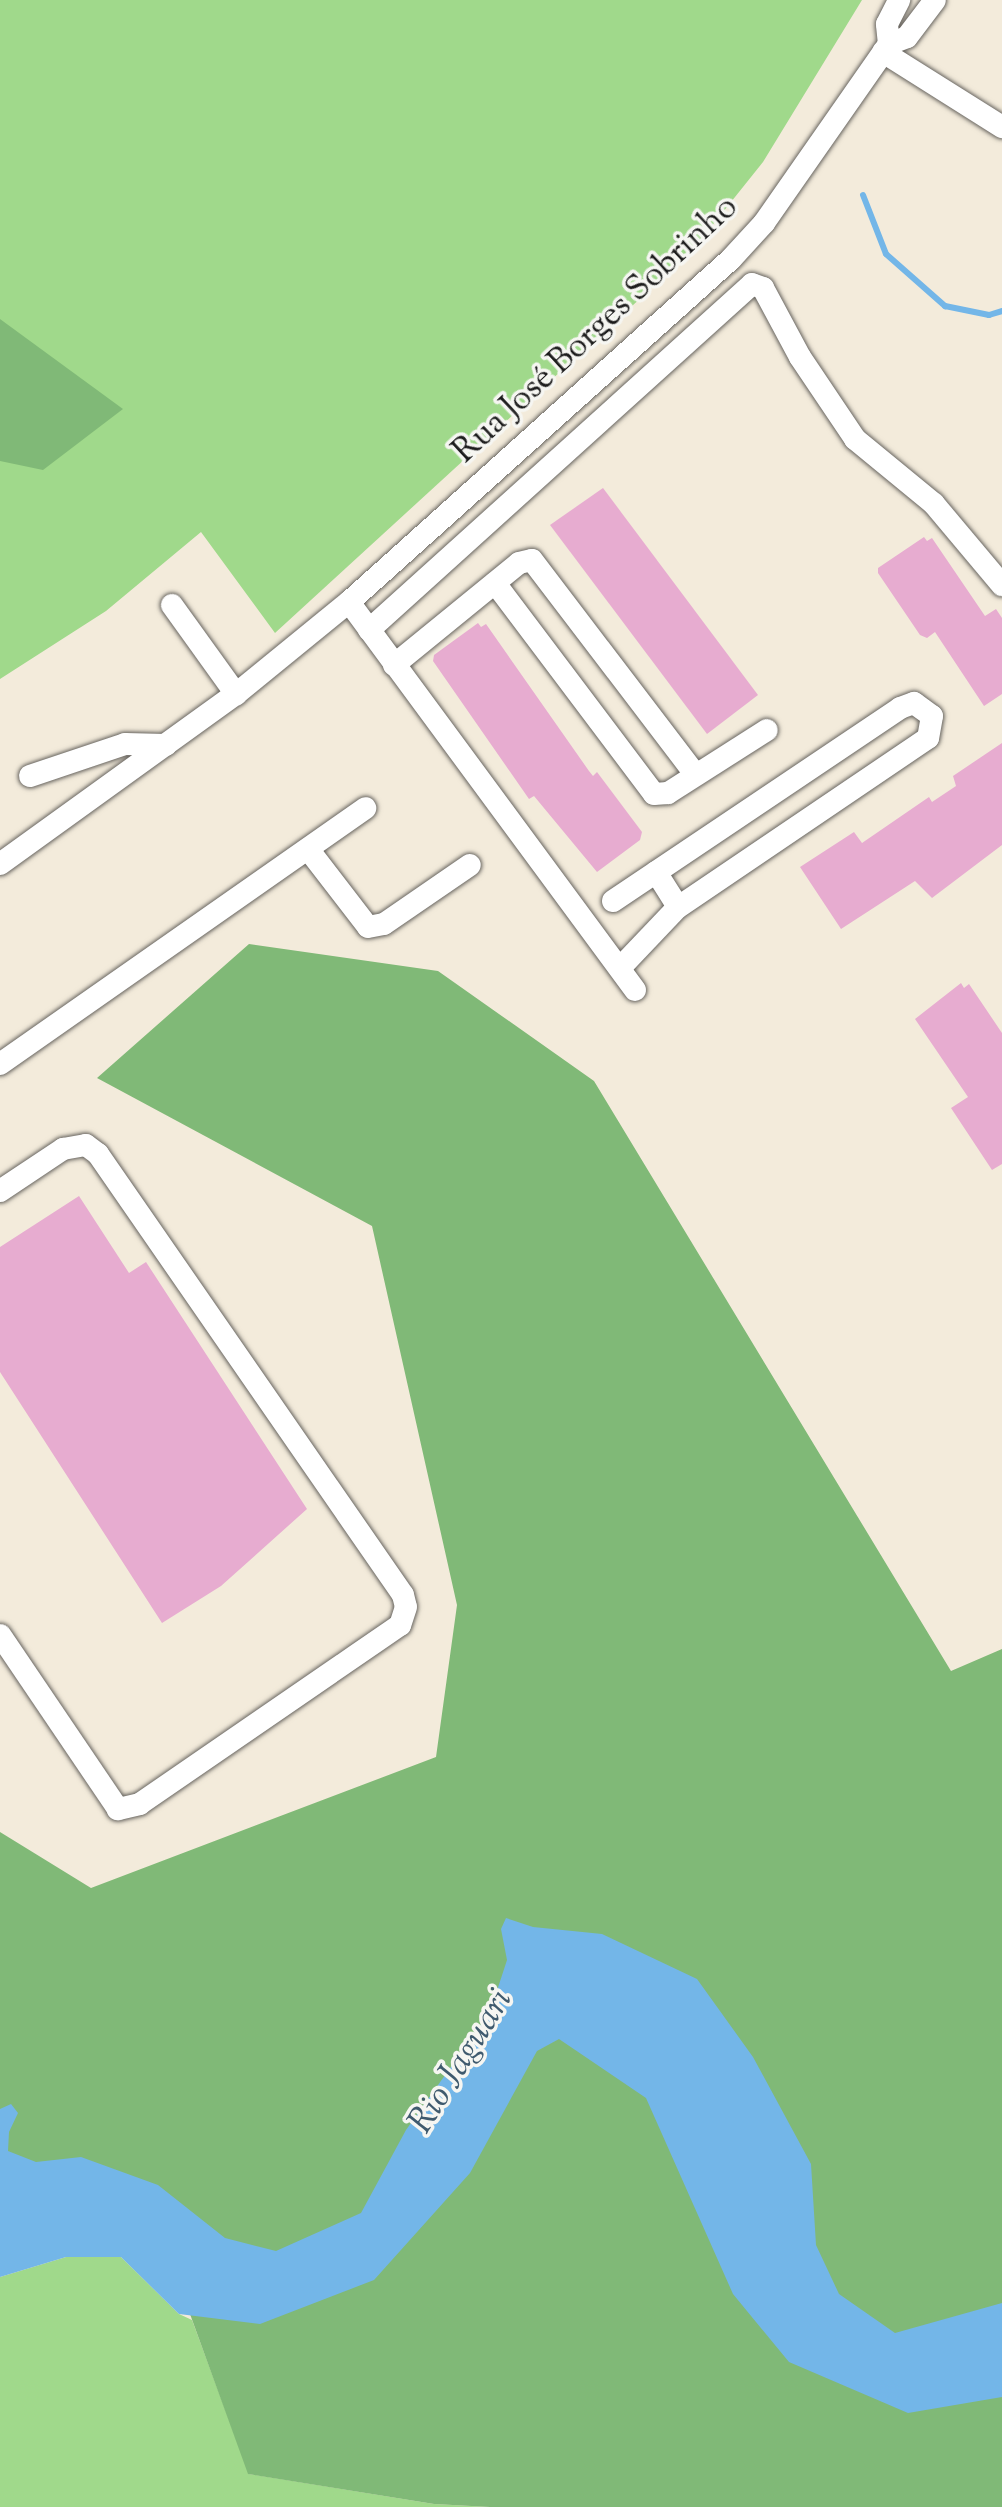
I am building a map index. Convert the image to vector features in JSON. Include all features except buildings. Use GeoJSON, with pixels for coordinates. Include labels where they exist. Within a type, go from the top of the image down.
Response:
{"type":"FeatureCollection","features":[{"type":"Feature","properties":{"kind":"street"},"geometry":{"type":"LineString","coordinates":[[886,48],[887,24],[899,0]]}},
{"type":"Feature","properties":{"kind":"street"},"geometry":{"type":"LineString","coordinates":[[886,48],[907,37],[935,0]]}},
{"type":"Feature","properties":{"kind":"street"},"geometry":{"type":"LineString","coordinates":[[886,48],[1002,127]]}},
{"type":"Feature","properties":{"kind":"street","name":"Rua José Borges Sobrinho"},"geometry":{"type":"LineString","coordinates":[[0,864],[236,694],[349,602],[731,259],[764,223],[886,48]]}},
{"type":"Feature","properties":{"kind":"street"},"geometry":{"type":"LineString","coordinates":[[369,630],[752,284],[763,288],[800,357],[855,439],[934,504],[1002,585]]}},
{"type":"Feature","properties":{"kind":"street"},"geometry":{"type":"LineString","coordinates":[[394,665],[519,563],[532,560],[696,775]]}},
{"type":"Feature","properties":{"kind":"street"},"geometry":{"type":"LineString","coordinates":[[495,583],[646,789],[661,796],[767,730]]}},
{"type":"Feature","properties":{"kind":"street"},"geometry":{"type":"LineString","coordinates":[[349,602],[635,990]]}},
{"type":"Feature","properties":{"kind":"street"},"geometry":{"type":"LineString","coordinates":[[172,605],[236,694]]}},
{"type":"Feature","properties":{"kind":"street"},"geometry":{"type":"LineString","coordinates":[[613,901],[900,708],[914,703],[932,716],[928,738],[678,907],[620,968]]}},
{"type":"Feature","properties":{"kind":"street"},"geometry":{"type":"LineString","coordinates":[[30,776],[125,744],[166,745]]}},
{"type":"Feature","properties":{"kind":"street"},"geometry":{"type":"LineString","coordinates":[[0,1064],[365,808]]}},
{"type":"Feature","properties":{"kind":"street"},"geometry":{"type":"LineString","coordinates":[[308,849],[368,927],[384,924],[470,865]]}},
{"type":"Feature","properties":{"kind":"street"},"geometry":{"type":"LineString","coordinates":[[656,872],[678,907]]}},
{"type":"Feature","properties":{"kind":"street"},"geometry":{"type":"LineString","coordinates":[[0,1191],[63,1149],[86,1145],[98,1154],[403,1595],[406,1607],[400,1625],[140,1804],[118,1809],[0,1635]]}},
{"type":"Feature","properties":{"kind":"green space"},"geometry":{"type":"Polygon","coordinates":[[[0,0],[862,0],[763,162],[691,252],[275,633],[201,532],[106,611],[0,679],[0,0]]]}},
{"type":"Feature","properties":{"kind":"green space"},"geometry":{"type":"Polygon","coordinates":[[[0,319],[123,409],[43,470],[0,461],[0,319]]]}},
{"type":"Feature","properties":{"kind":"green space"},"geometry":{"type":"Polygon","coordinates":[[[249,944],[438,971],[594,1081],[951,1671],[1002,1649],[1002,2507],[490,2507],[434,2504],[248,2474],[186,2303],[139,2243],[0,2223],[0,1832],[91,1888],[436,1757],[457,1605],[372,1226],[97,1078],[249,944]]]}},
{"type":"Feature","properties":{"kind":"green space"},"geometry":{"type":"Polygon","coordinates":[[[66,2257],[121,2257],[179,2314],[192,2320],[249,2474],[434,2504],[490,2507],[0,2507],[0,2277],[66,2257]]]}},
{"type":"Feature","properties":{"kind":"water","name":"Rio Jaguari"},"geometry":{"type":"Polygon","coordinates":[[[506,1918],[533,1927],[602,1934],[697,1979],[753,2057],[811,2164],[816,2245],[839,2294],[895,2333],[1002,2303],[1002,2397],[908,2413],[789,2362],[733,2294],[646,2098],[559,2039],[537,2051],[470,2173],[374,2280],[260,2324],[179,2314],[121,2257],[66,2257],[0,2277],[0,2109],[11,2104],[18,2113],[9,2132],[8,2151],[36,2162],[81,2157],[158,2185],[225,2238],[276,2251],[361,2213],[406,2130],[490,2012],[507,1960],[501,1929],[506,1918]]]}},
{"type":"Feature","properties":{"kind":"waterway"},"geometry":{"type":"LineString","coordinates":[[863,195],[886,254],[945,306],[989,315],[1002,311]]}}]}
